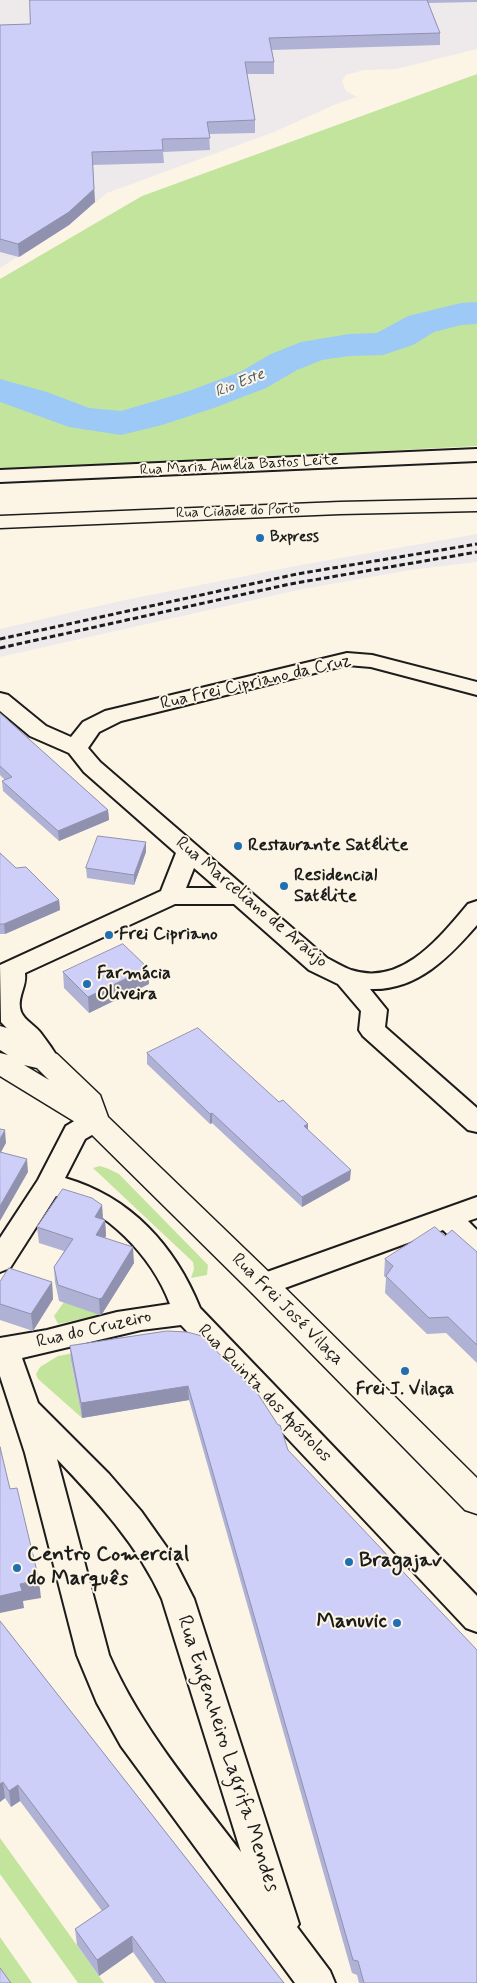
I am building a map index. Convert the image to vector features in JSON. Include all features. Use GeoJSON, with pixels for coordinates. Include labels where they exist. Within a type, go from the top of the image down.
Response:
{"type":"FeatureCollection","features":[{"type":"Feature","properties":{"kind":"main road","name":"Rua Cidade do Porto"},"geometry":{"type":"LineString","coordinates":[[0,522],[340,508],[477,505]]}},
{"type":"Feature","properties":{"kind":"main road","name":"Rua Frei José Vilaça"},"geometry":{"type":"LineString","coordinates":[[0,1036],[28,1056],[47,1062],[90,1102],[95,1121]]}},
{"type":"Feature","properties":{"kind":"main road","name":"Rua Frei José Vilaça"},"geometry":{"type":"LineString","coordinates":[[0,1063],[95,1121],[477,1500]]}},
{"type":"Feature","properties":{"kind":"street","name":"Rua Maria Amélia Bastos Leite"},"geometry":{"type":"LineString","coordinates":[[0,476],[477,456]]}},
{"type":"Feature","properties":{"kind":"street","name":"Rua Frei Cipriano da Cruz"},"geometry":{"type":"LineString","coordinates":[[77,748],[83,733],[98,722],[113,716],[342,660],[372,661],[477,688]]}},
{"type":"Feature","properties":{"kind":"street"},"geometry":{"type":"LineString","coordinates":[[0,700],[38,731],[77,748]]}},
{"type":"Feature","properties":{"kind":"street","name":"Rua Marceliano de Araújo"},"geometry":{"type":"LineString","coordinates":[[77,748],[92,767],[318,964],[347,978],[374,1010],[372,1030],[477,1123]]}},
{"type":"Feature","properties":{"kind":"street"},"geometry":{"type":"LineString","coordinates":[[171,896],[188,852]]}},
{"type":"Feature","properties":{"kind":"street"},"geometry":{"type":"LineString","coordinates":[[47,1062],[30,1037],[14,1022],[7,1009],[8,995],[14,982],[4,970],[115,923],[171,896],[239,896]]}},
{"type":"Feature","properties":{"kind":"street"},"geometry":{"type":"LineString","coordinates":[[347,978],[378,981],[400,977],[420,967],[436,955],[477,909]]}},
{"type":"Feature","properties":{"kind":"street"},"geometry":{"type":"LineString","coordinates":[[0,1261],[49,1184],[75,1132],[95,1121]]}},
{"type":"Feature","properties":{"kind":"street","name":"Rua Quinta dos Apóstolos"},"geometry":{"type":"LineString","coordinates":[[49,1184],[85,1195],[101,1203],[122,1220],[155,1252],[174,1280],[188,1314],[477,1618]]}},
{"type":"Feature","properties":{"kind":"street"},"geometry":{"type":"LineString","coordinates":[[262,1285],[477,1207]]}},
{"type":"Feature","properties":{"kind":"street"},"geometry":{"type":"LineString","coordinates":[[447,1218],[477,1246]]}},
{"type":"Feature","properties":{"kind":"street","name":"Rua do Cruzeiro"},"geometry":{"type":"LineString","coordinates":[[2,1349],[52,1341],[154,1315],[188,1314]]}},
{"type":"Feature","properties":{"kind":"street","name":"Rua Engenheiro Lagrifa Mendes"},"geometry":{"type":"LineString","coordinates":[[2,1349],[15,1377],[44,1469],[93,1655],[109,1693],[133,1734],[287,1944],[318,1983]]}},
{"type":"Feature","properties":{"kind":"street","name":"Rua Engenheiro Lagrifa Mendes"},"geometry":{"type":"LineString","coordinates":[[25,1408],[90,1473],[137,1529],[160,1562],[178,1599],[287,1944]]}},
{"type":"Feature","properties":{"kind":"shaded area"},"geometry":{"type":"Polygon","coordinates":[[[0,0],[477,0],[477,49],[397,69],[364,70],[346,75],[342,81],[346,91],[357,97],[336,104],[274,132],[107,193],[69,225],[0,268],[0,0]]]}},
{"type":"Feature","properties":{"kind":"shaded area"},"geometry":{"type":"Polygon","coordinates":[[[477,534],[477,562],[410,570],[298,590],[0,657],[0,629],[120,601],[295,566],[477,534]]]}},
{"type":"Feature","properties":{"kind":"green space"},"geometry":{"type":"Polygon","coordinates":[[[477,74],[477,446],[0,471],[0,279],[142,196],[477,74]]]}},
{"type":"Feature","properties":{"kind":"green space"},"geometry":{"type":"Polygon","coordinates":[[[100,1166],[119,1174],[208,1265],[207,1275],[191,1278],[194,1269],[193,1262],[93,1168],[100,1166]]]}},
{"type":"Feature","properties":{"kind":"green space"},"geometry":{"type":"Polygon","coordinates":[[[64,1302],[102,1315],[58,1324],[54,1316],[64,1302]]]}},
{"type":"Feature","properties":{"kind":"green space"},"geometry":{"type":"Polygon","coordinates":[[[162,1336],[71,1362],[82,1418],[38,1379],[36,1374],[40,1367],[58,1356],[162,1336]]]}},
{"type":"Feature","properties":{"kind":"green space"},"geometry":{"type":"Polygon","coordinates":[[[0,1838],[104,1983],[78,1983],[0,1874],[0,1838]]]}},
{"type":"Feature","properties":{"kind":"green space"},"geometry":{"type":"Polygon","coordinates":[[[0,1937],[32,1983],[2,1983],[0,1981],[0,1937]]]}},
{"type":"Feature","properties":{"kind":"building"},"geometry":{"type":"Polygon","coordinates":[[[30,0],[427,0],[440,33],[269,38],[274,62],[245,62],[255,120],[207,122],[210,138],[162,139],[163,150],[92,152],[94,189],[69,212],[18,244],[0,239],[0,25],[30,24],[30,0]]]}},
{"type":"Feature","properties":{"kind":"building"},"geometry":{"type":"Polygon","coordinates":[[[0,713],[108,810],[58,831],[2,781],[12,777],[0,766],[0,713]]]}},
{"type":"Feature","properties":{"kind":"building"},"geometry":{"type":"Polygon","coordinates":[[[98,836],[146,842],[134,875],[86,868],[98,836]]]}},
{"type":"Feature","properties":{"kind":"building"},"geometry":{"type":"Polygon","coordinates":[[[0,853],[16,868],[26,867],[59,900],[4,924],[0,924],[0,853]]]}},
{"type":"Feature","properties":{"kind":"building"},"geometry":{"type":"Polygon","coordinates":[[[123,944],[148,968],[88,997],[63,972],[123,944]]]}},
{"type":"Feature","properties":{"kind":"building"},"geometry":{"type":"Polygon","coordinates":[[[198,1028],[279,1102],[283,1100],[308,1124],[304,1126],[351,1170],[302,1197],[212,1113],[210,1114],[147,1053],[198,1028]]]}},
{"type":"Feature","properties":{"kind":"building"},"geometry":{"type":"Polygon","coordinates":[[[0,1129],[5,1130],[0,1139],[0,1129]]]}},
{"type":"Feature","properties":{"kind":"building"},"geometry":{"type":"Polygon","coordinates":[[[0,1152],[27,1159],[0,1206],[0,1152]]]}},
{"type":"Feature","properties":{"kind":"building"},"geometry":{"type":"Polygon","coordinates":[[[63,1189],[92,1198],[102,1205],[95,1217],[105,1220],[96,1235],[133,1247],[102,1298],[99,1299],[58,1285],[54,1267],[73,1239],[37,1227],[63,1189]]]}},
{"type":"Feature","properties":{"kind":"building"},"geometry":{"type":"Polygon","coordinates":[[[435,1227],[445,1236],[452,1230],[477,1252],[477,1345],[448,1317],[429,1318],[386,1276],[393,1266],[385,1259],[435,1227]]]}},
{"type":"Feature","properties":{"kind":"building"},"geometry":{"type":"Polygon","coordinates":[[[9,1268],[52,1282],[31,1314],[0,1304],[0,1282],[9,1268]]]}},
{"type":"Feature","properties":{"kind":"building"},"geometry":{"type":"Polygon","coordinates":[[[167,1331],[187,1332],[202,1336],[258,1394],[278,1425],[280,1425],[288,1450],[477,1650],[477,1983],[364,1983],[358,1961],[353,1960],[188,1386],[81,1403],[70,1346],[167,1331]]]}},
{"type":"Feature","properties":{"kind":"building","name":"Centro Comercial do Marquês"},"geometry":{"type":"Polygon","coordinates":[[[0,1447],[10,1489],[17,1488],[39,1580],[20,1584],[22,1591],[0,1596],[0,1447]]]}},
{"type":"Feature","properties":{"kind":"building"},"geometry":{"type":"Polygon","coordinates":[[[0,1621],[284,1983],[166,1983],[132,1936],[97,1960],[75,1929],[109,1906],[18,1785],[9,1791],[3,1782],[0,1784],[0,1621]]]}},
{"type":"Feature","properties":{"kind":"building"},"geometry":{"type":"Polygon","coordinates":[[[0,1968],[11,1983],[0,1983],[0,1968]]]}},
{"type":"Feature","properties":{"kind":"waterway","name":"Rio Este"},"geometry":{"type":"LineString","coordinates":[[0,390],[83,419],[121,423],[148,417],[253,380],[284,362],[314,350],[349,345],[383,344],[400,337],[421,324],[461,314],[477,313]]}},
{"type":"Feature","properties":{"kind":"railway"},"geometry":{"type":"LineString","coordinates":[[0,639],[297,574],[477,544]]}},
{"type":"Feature","properties":{"kind":"railway"},"geometry":{"type":"LineString","coordinates":[[0,648],[290,584],[477,552]]}},
{"type":"Feature","properties":{"kind":"place","name":"Bxpress"},"geometry":{"type":"Point","coordinates":[260,538]}},
{"type":"Feature","properties":{"kind":"place","name":"Restaurante Satélite"},"geometry":{"type":"Point","coordinates":[238,846]}},
{"type":"Feature","properties":{"kind":"place","name":"Residencial Satélite"},"geometry":{"type":"Point","coordinates":[284,886]}},
{"type":"Feature","properties":{"kind":"place","name":"Frei Cipriano"},"geometry":{"type":"Point","coordinates":[109,935]}},
{"type":"Feature","properties":{"kind":"place","name":"Farmácia Oliveira"},"geometry":{"type":"Point","coordinates":[87,984]}},
{"type":"Feature","properties":{"kind":"place","name":"Frei J. Vilaça"},"geometry":{"type":"Point","coordinates":[405,1371]}},
{"type":"Feature","properties":{"kind":"place","name":"Bragajav"},"geometry":{"type":"Point","coordinates":[349,1562]}},
{"type":"Feature","properties":{"kind":"place","name":"Centro Comercial do Marquês"},"geometry":{"type":"Point","coordinates":[17,1568]}},
{"type":"Feature","properties":{"kind":"place","name":"Manuvic"},"geometry":{"type":"Point","coordinates":[397,1623]}}]}
